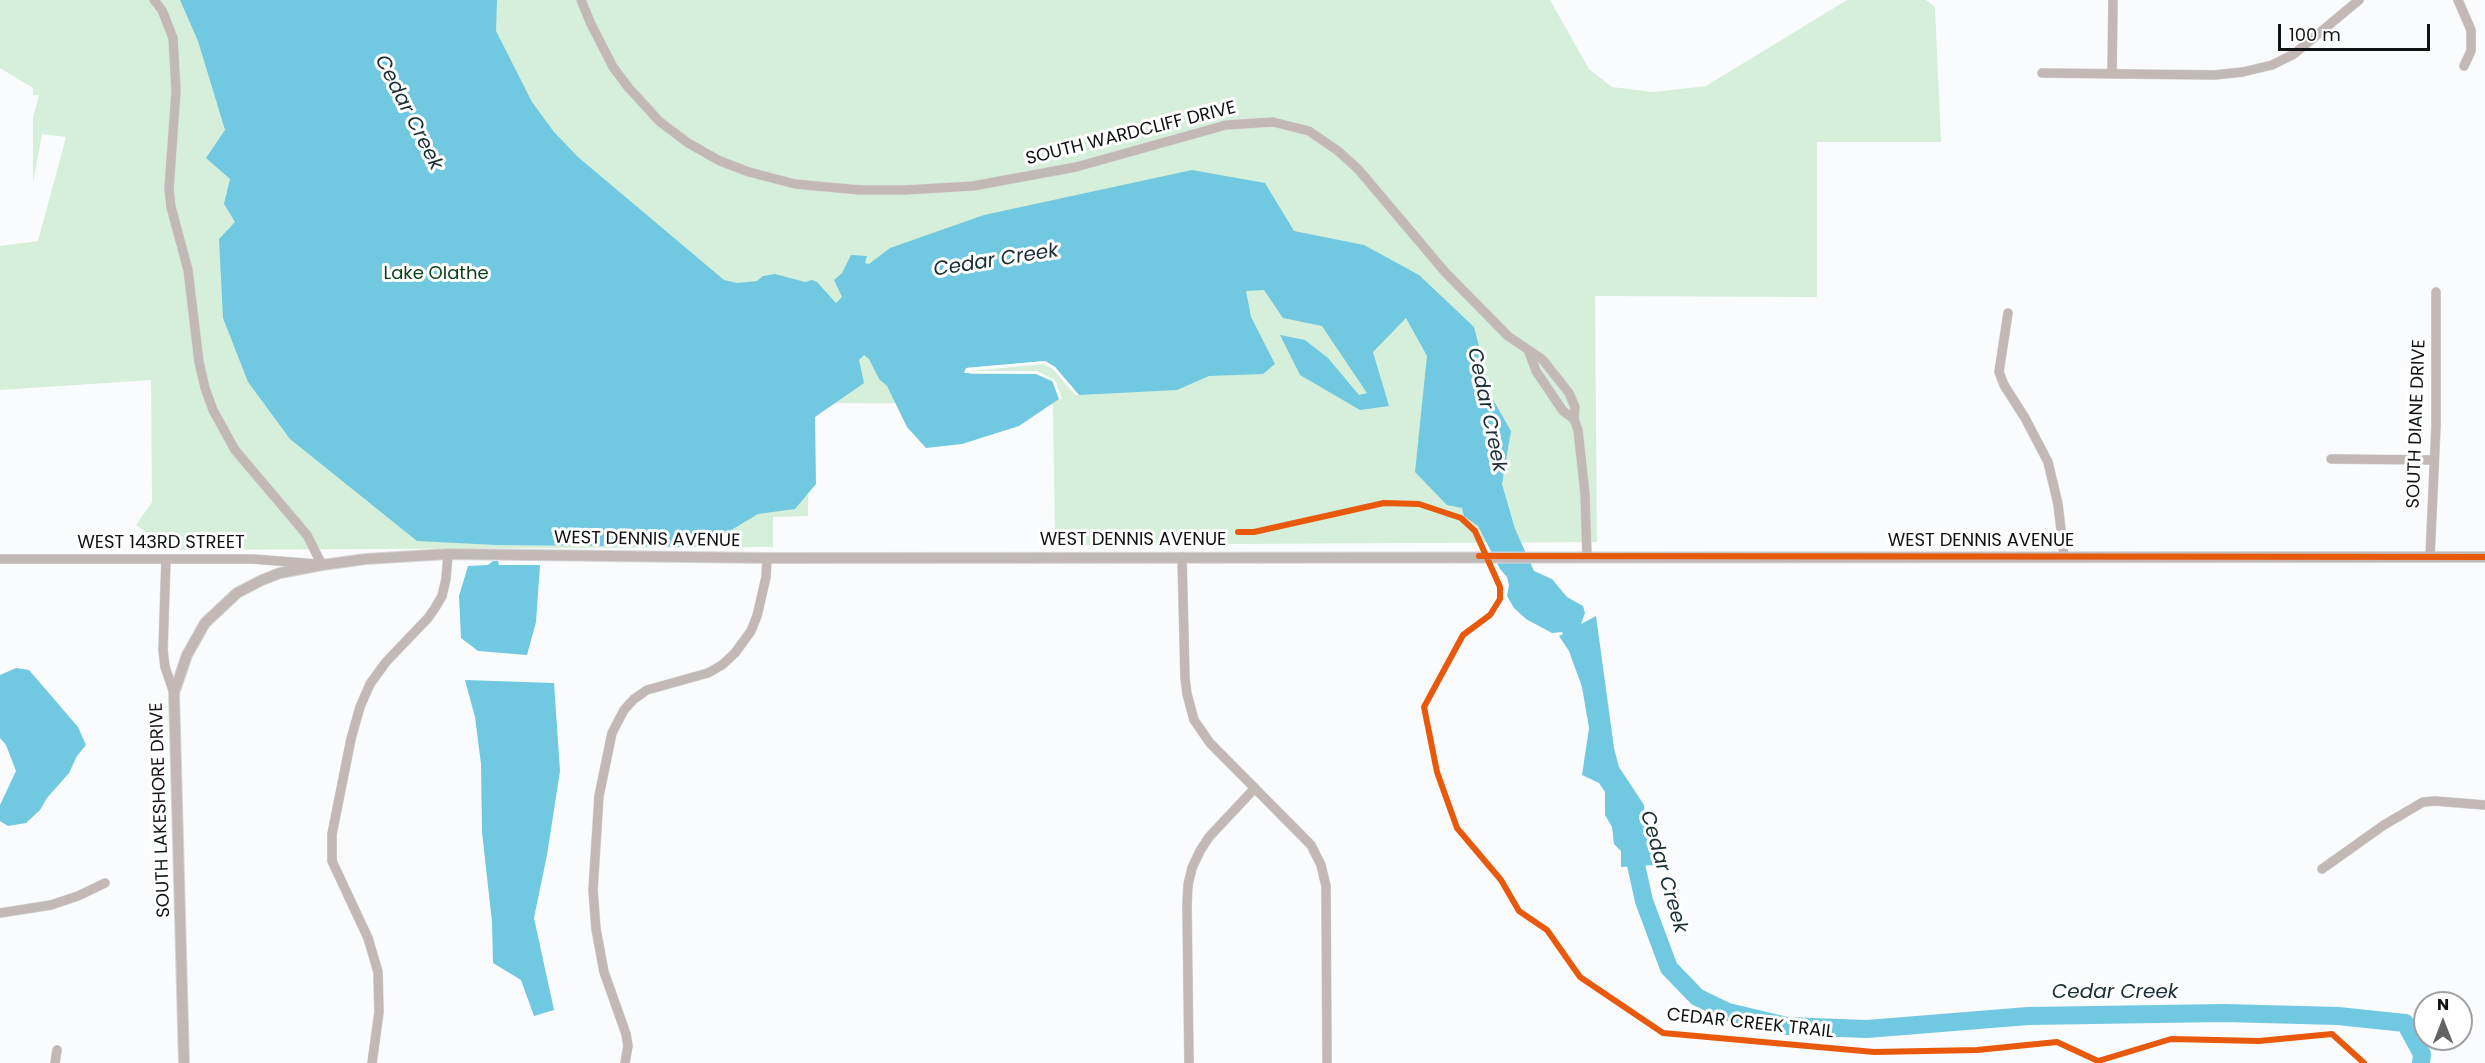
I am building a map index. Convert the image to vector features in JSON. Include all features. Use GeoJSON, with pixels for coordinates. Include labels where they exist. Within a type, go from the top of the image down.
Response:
{"type":"FeatureCollection","features":[{"type":"Feature","properties":{"kind":"street"},"geometry":{"type":"LineString","coordinates":[[154,0],[162,10],[173,38],[176,91],[169,189],[171,207],[188,270],[199,362],[205,388],[213,410],[235,450],[307,536],[322,565]]}},
{"type":"Feature","properties":{"kind":"street","name":"SOUTH WARDCLIFF DRIVE"},"geometry":{"type":"LineString","coordinates":[[581,0],[613,67],[648,110],[667,127],[688,143],[720,161],[749,172],[801,185],[842,189],[896,190],[973,186],[1076,166],[1226,125],[1273,122],[1300,128],[1323,139],[1358,169],[1445,272],[1508,336],[1529,352],[1536,371],[1563,411],[1574,419],[1581,446],[1587,557]]}},
{"type":"Feature","properties":{"kind":"street"},"geometry":{"type":"LineString","coordinates":[[2112,74],[2113,0]]}},
{"type":"Feature","properties":{"kind":"street"},"geometry":{"type":"LineString","coordinates":[[2042,73],[2214,75],[2243,72],[2272,65],[2294,54],[2359,0]]}},
{"type":"Feature","properties":{"kind":"street"},"geometry":{"type":"LineString","coordinates":[[2458,0],[2464,8],[2471,30],[2471,51],[2464,66]]}},
{"type":"Feature","properties":{"kind":"street","name":"SOUTH DIANE DRIVE"},"geometry":{"type":"LineString","coordinates":[[2430,557],[2436,426],[2436,292]]}},
{"type":"Feature","properties":{"kind":"street"},"geometry":{"type":"LineString","coordinates":[[2008,313],[1999,372],[2004,385],[2049,462],[2058,504],[2064,556]]}},
{"type":"Feature","properties":{"kind":"street"},"geometry":{"type":"LineString","coordinates":[[1529,352],[1543,360],[1569,393],[1575,407],[1574,419]]}},
{"type":"Feature","properties":{"kind":"street"},"geometry":{"type":"LineString","coordinates":[[2331,459],[2433,460]]}},
{"type":"Feature","properties":{"kind":"street"},"geometry":{"type":"LineString","coordinates":[[372,1063],[379,1012],[378,972],[368,938],[334,868],[331,850],[332,834],[351,739],[360,707],[370,684],[386,662],[428,618],[442,596],[448,554]]}},
{"type":"Feature","properties":{"kind":"street","name":"WEST DENNIS AVENUE"},"geometry":{"type":"LineString","coordinates":[[322,565],[366,559],[448,554],[767,558],[2485,557]]}},
{"type":"Feature","properties":{"kind":"street"},"geometry":{"type":"LineString","coordinates":[[1182,557],[1185,678],[1189,706],[1199,729],[1210,743],[1311,845],[1321,865],[1326,886],[1327,1063]]}},
{"type":"Feature","properties":{"kind":"street"},"geometry":{"type":"LineString","coordinates":[[625,1063],[628,1046],[626,1034],[604,972],[596,929],[593,890],[599,796],[612,733],[624,710],[647,690],[708,673],[722,665],[735,653],[746,640],[757,616],[766,577],[767,558]]}},
{"type":"Feature","properties":{"kind":"street","name":"WEST 143RD STREET"},"geometry":{"type":"LineString","coordinates":[[0,559],[253,559],[322,565]]}},
{"type":"Feature","properties":{"kind":"street"},"geometry":{"type":"LineString","coordinates":[[166,559],[163,650],[165,667],[174,693]]}},
{"type":"Feature","properties":{"kind":"street","name":"SOUTH LAKESHORE DRIVE"},"geometry":{"type":"LineString","coordinates":[[184,1063],[174,693],[193,642],[205,623],[221,606],[237,593],[262,580],[280,573],[322,565]]}},
{"type":"Feature","properties":{"kind":"street"},"geometry":{"type":"LineString","coordinates":[[1189,1063],[1187,905],[1190,876],[1204,844],[1255,788]]}},
{"type":"Feature","properties":{"kind":"street"},"geometry":{"type":"LineString","coordinates":[[2322,869],[2384,825],[2423,802],[2485,805]]}},
{"type":"Feature","properties":{"kind":"street"},"geometry":{"type":"LineString","coordinates":[[0,913],[51,905],[78,897],[105,882]]}},
{"type":"Feature","properties":{"kind":"street"},"geometry":{"type":"LineString","coordinates":[[55,1063],[57,1050]]}},
{"type":"Feature","properties":{"kind":"green space","name":"Lake Olathe"},"geometry":{"type":"Polygon","coordinates":[[[0,0],[1550,0],[1589,69],[1612,87],[1653,92],[1706,86],[1847,0],[1926,0],[1935,7],[1941,142],[1817,142],[1817,297],[1595,296],[1597,542],[1055,545],[1053,404],[809,403],[808,516],[773,517],[773,547],[163,550],[163,540],[157,540],[136,525],[152,502],[151,380],[0,390],[0,246],[38,241],[66,137],[42,134],[33,183],[33,118],[39,95],[33,95],[33,88],[0,68],[0,0]]]}},
{"type":"Feature","properties":{"kind":"water","name":"Lake Olathe"},"geometry":{"type":"Polygon","coordinates":[[[180,0],[497,0],[496,31],[532,102],[554,132],[578,157],[724,280],[737,283],[757,281],[763,276],[775,274],[805,282],[812,280],[817,282],[836,303],[842,297],[834,280],[842,273],[851,255],[867,256],[865,263],[869,264],[890,248],[984,215],[1192,170],[1265,183],[1294,231],[1364,245],[1419,275],[1474,327],[1492,398],[1511,431],[1502,484],[1515,529],[1534,571],[1552,579],[1567,597],[1583,606],[1585,613],[1581,624],[1596,616],[1614,748],[1619,767],[1644,805],[1646,834],[1654,845],[1654,865],[1621,867],[1621,851],[1614,844],[1612,827],[1605,815],[1605,792],[1599,783],[1582,775],[1589,728],[1582,687],[1569,651],[1559,636],[1563,634],[1562,632],[1552,633],[1526,619],[1514,608],[1507,596],[1509,585],[1507,577],[1500,569],[1478,526],[1464,516],[1462,508],[1447,505],[1415,472],[1427,356],[1406,318],[1373,352],[1389,406],[1360,410],[1300,375],[1280,335],[1305,340],[1328,358],[1359,395],[1367,393],[1322,326],[1283,318],[1264,290],[1246,291],[1251,317],[1275,364],[1263,374],[1209,376],[1177,390],[1079,395],[1055,367],[1045,361],[966,368],[970,374],[1036,374],[1053,382],[1059,399],[1019,426],[962,444],[926,448],[907,427],[887,386],[879,379],[869,359],[864,355],[859,360],[864,383],[815,417],[816,484],[795,509],[758,514],[703,547],[496,545],[417,541],[290,439],[248,382],[223,318],[219,239],[235,222],[224,204],[230,179],[206,158],[225,130],[198,41],[180,0]]]}},
{"type":"Feature","properties":{"kind":"water"},"geometry":{"type":"Polygon","coordinates":[[[493,561],[498,561],[499,565],[540,565],[536,622],[527,655],[478,651],[461,638],[459,596],[468,566],[488,565],[493,561]]]}},
{"type":"Feature","properties":{"kind":"water"},"geometry":{"type":"Polygon","coordinates":[[[16,668],[29,670],[78,727],[86,745],[77,756],[69,773],[47,798],[40,810],[26,823],[8,826],[0,821],[0,805],[16,771],[6,745],[0,738],[0,675],[16,668]]]}},
{"type":"Feature","properties":{"kind":"water"},"geometry":{"type":"Polygon","coordinates":[[[465,680],[554,683],[560,771],[547,855],[534,918],[554,1010],[534,1016],[521,980],[493,963],[492,922],[482,832],[481,764],[475,717],[465,680]]]}},
{"type":"Feature","properties":{"kind":"pier"},"geometry":{"type":"Polygon","coordinates":[[[1045,361],[1055,367],[1079,395],[1075,395],[1053,369],[1044,364],[970,371],[1037,371],[1055,380],[1062,399],[1059,399],[1052,380],[1036,374],[964,373],[966,368],[1045,361]]]}},
{"type":"Feature","properties":{"kind":"waterway","name":"Cedar Creek"},"geometry":{"type":"LineString","coordinates":[[1631,842],[1644,901],[1669,968],[1697,997],[1728,1012],[1787,1026],[1867,1029],[2028,1016],[2224,1013],[2338,1016],[2405,1023],[2422,1054],[2421,1063]]}},
{"type":"Feature","properties":{"kind":"cycle path","name":"CEDAR CREEK TRAIL"},"geometry":{"type":"LineString","coordinates":[[1238,532],[1254,532],[1384,503],[1419,504],[1461,518],[1475,531],[1500,587],[1500,599],[1490,615],[1463,635],[1424,707],[1437,772],[1457,828],[1501,880],[1519,911],[1547,930],[1580,977],[1663,1033],[1874,1052],[1977,1050],[2057,1042],[2098,1061],[2171,1039],[2259,1041],[2332,1034],[2364,1063]]}},
{"type":"Feature","properties":{"kind":"cycle path"},"geometry":{"type":"LineString","coordinates":[[1479,556],[2485,557]]}}]}
